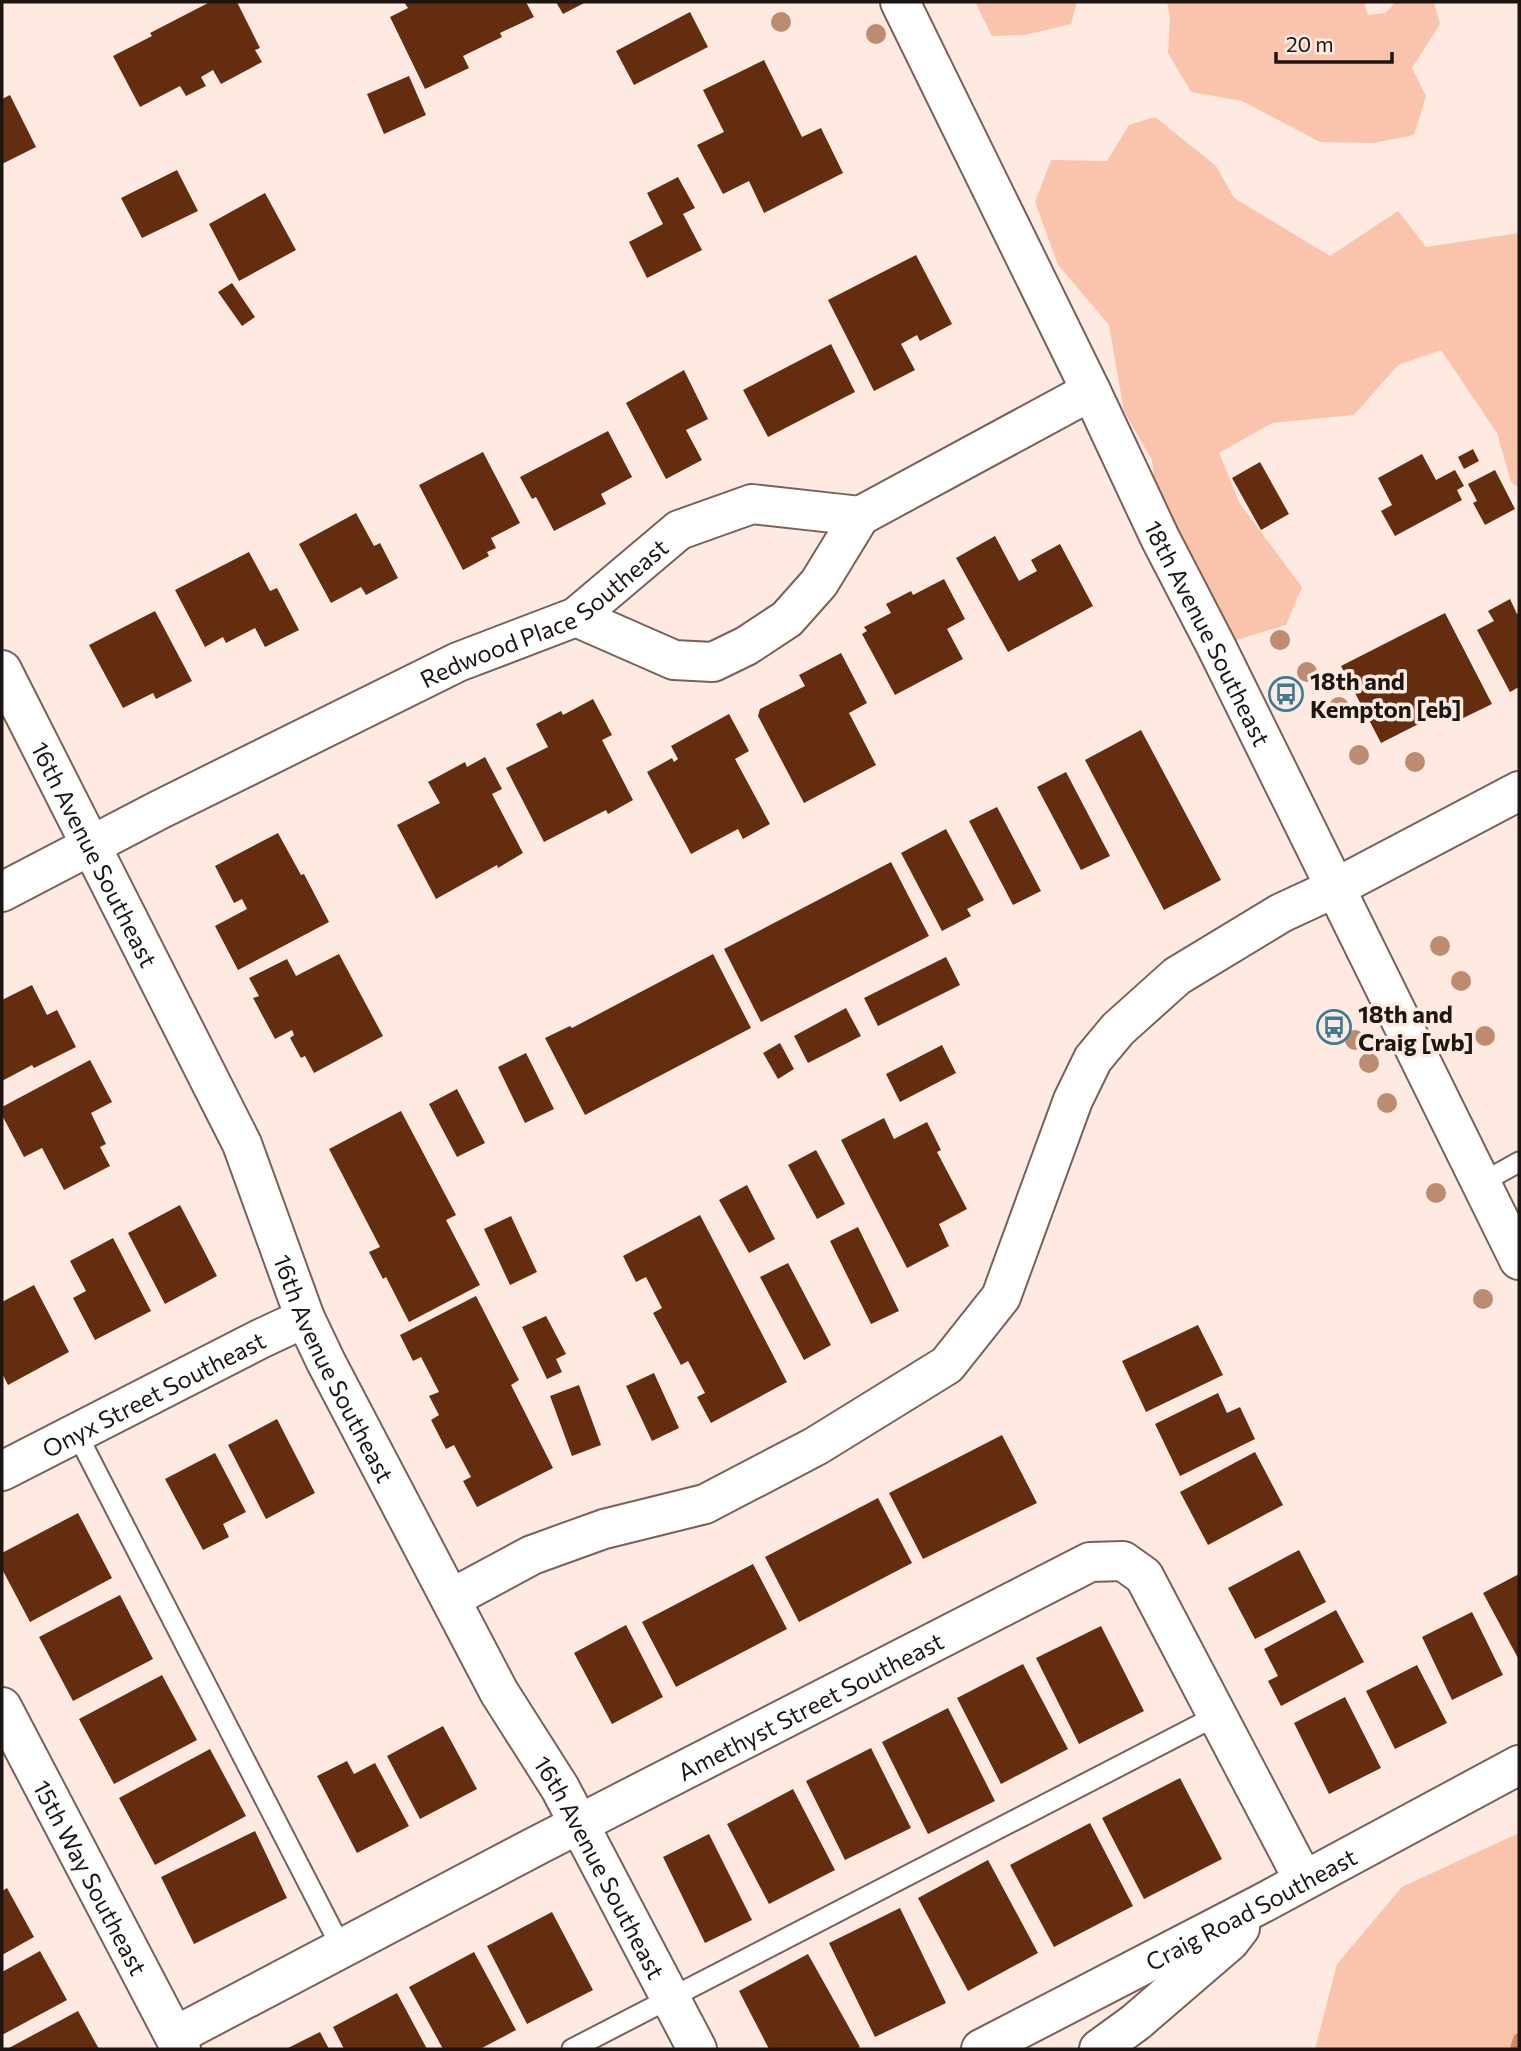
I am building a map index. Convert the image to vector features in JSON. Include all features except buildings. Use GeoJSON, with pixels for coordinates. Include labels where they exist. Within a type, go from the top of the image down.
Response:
{"type":"FeatureCollection","features":[{"type":"Feature","properties":{"kind":"street","name":"18th Avenue Southeast"},"geometry":{"type":"LineString","coordinates":[[900,2],[1160,538],[1519,1260]]}},
{"type":"Feature","properties":{"kind":"street"},"geometry":{"type":"LineString","coordinates":[[576,617],[674,660],[713,663],[787,620],[819,583],[860,516],[1091,391]]}},
{"type":"Feature","properties":{"kind":"street","name":"Redwood Place Southeast"},"geometry":{"type":"LineString","coordinates":[[2,892],[458,662],[576,617],[679,530],[752,504],[860,516]]}},
{"type":"Feature","properties":{"kind":"street","name":"16th Avenue Southeast"},"geometry":{"type":"LineString","coordinates":[[2,670],[242,1144],[305,1318],[499,1692],[543,1758],[697,2049]]}},
{"type":"Feature","properties":{"kind":"street"},"geometry":{"type":"LineString","coordinates":[[452,1598],[532,1555],[604,1529],[705,1504],[816,1447],[947,1365],[1001,1297],[1073,1100],[1093,1059],[1118,1029],[1177,976],[1281,913],[1335,888],[1519,791]]}},
{"type":"Feature","properties":{"kind":"street","name":"Onyx Street Southeast"},"geometry":{"type":"LineString","coordinates":[[2,1471],[305,1318]]}},
{"type":"Feature","properties":{"kind":"street","name":"Amethyst Street Southeast"},"geometry":{"type":"LineString","coordinates":[[178,2043],[341,1947],[1090,1562],[1123,1560],[1144,1576],[1303,1879]]}},
{"type":"Feature","properties":{"kind":"street","name":"15th Way Southeast"},"geometry":{"type":"LineString","coordinates":[[2,1707],[178,2043]]}},
{"type":"Feature","properties":{"kind":"street","name":"Craig Road Southeast"},"geometry":{"type":"LineString","coordinates":[[981,2049],[1259,1905],[1519,1765]]}},
{"type":"Feature","properties":{"kind":"street"},"geometry":{"type":"LineString","coordinates":[[1099,2049],[1136,2022],[1230,1941],[1259,1905]]}},
{"type":"Feature","properties":{"kind":"lane"},"geometry":{"type":"LineString","coordinates":[[1481,1184],[1519,1163]]}},
{"type":"Feature","properties":{"kind":"lane"},"geometry":{"type":"LineString","coordinates":[[77,1434],[341,1947]]}},
{"type":"Feature","properties":{"kind":"lane"},"geometry":{"type":"LineString","coordinates":[[572,2049],[1218,1715]]}},
{"type":"Feature","properties":{"kind":"shaded area"},"geometry":{"type":"Polygon","coordinates":[[[975,2],[1077,2],[1071,24],[1025,35],[992,36],[975,2]]]}},
{"type":"Feature","properties":{"kind":"shaded area"},"geometry":{"type":"Polygon","coordinates":[[[1167,2],[1364,2],[1368,15],[1385,13],[1396,2],[1434,2],[1440,24],[1412,68],[1426,96],[1414,135],[1373,143],[1320,142],[1242,101],[1191,92],[1168,53],[1170,18],[1167,2]]]}},
{"type":"Feature","properties":{"kind":"shaded area"},"geometry":{"type":"Polygon","coordinates":[[[1155,117],[1216,166],[1234,198],[1330,256],[1398,211],[1426,247],[1519,233],[1519,488],[1511,482],[1497,433],[1441,350],[1398,365],[1354,415],[1272,423],[1219,453],[1240,504],[1302,587],[1286,625],[1216,646],[1160,538],[1152,460],[1124,411],[1109,325],[1058,265],[1035,202],[1051,160],[1107,161],[1129,125],[1155,117]]]}},
{"type":"Feature","properties":{"kind":"shaded area"},"geometry":{"type":"Polygon","coordinates":[[[1519,1833],[1519,2049],[1315,2049],[1337,1964],[1402,1887],[1519,1833]]]}},
{"type":"Feature","properties":{"kind":"waterway"},"geometry":{"type":"LineString","coordinates":[[1516,2049],[1519,2039]]}},
{"type":"Feature","properties":{"kind":"place","name":"18th and Kempton [eb]"},"geometry":{"type":"Point","coordinates":[1286,694]}},
{"type":"Feature","properties":{"kind":"place","name":"18th and Craig [wb]"},"geometry":{"type":"Point","coordinates":[1334,1027]}}]}
